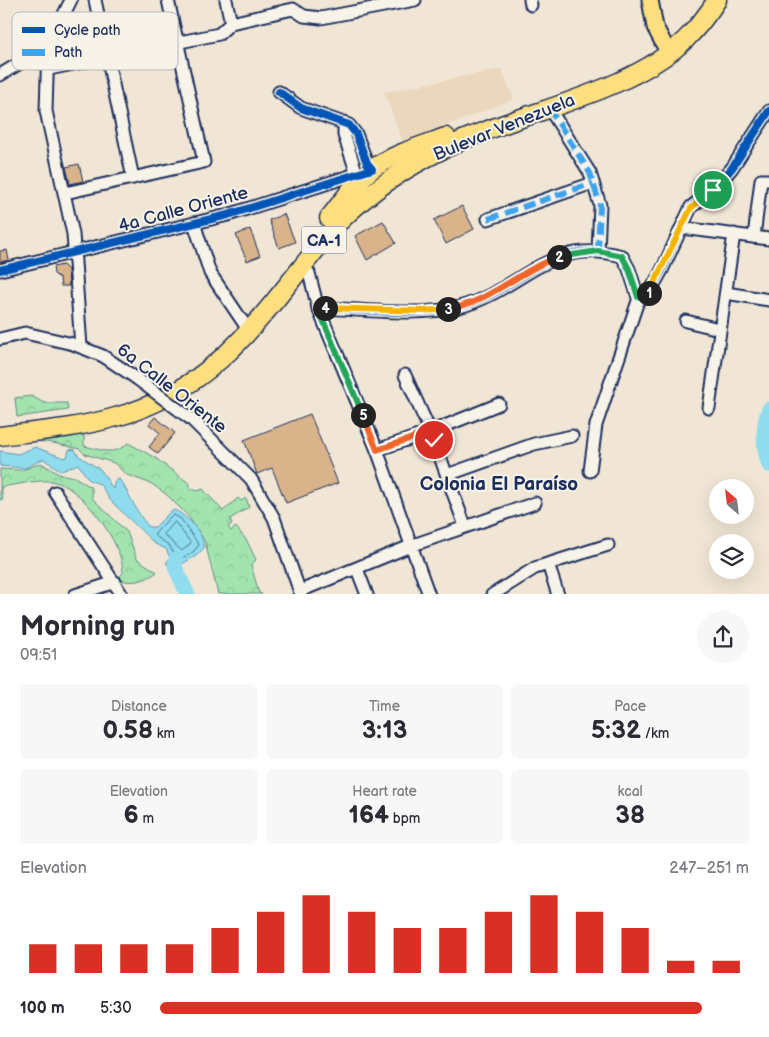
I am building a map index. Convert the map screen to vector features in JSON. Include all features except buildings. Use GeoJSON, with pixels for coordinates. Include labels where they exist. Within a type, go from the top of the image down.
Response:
{"type":"FeatureCollection","features":[{"type":"Feature","properties":{"kind":"highway","name":"Bulevar Venezuela"},"geometry":{"type":"LineString","coordinates":[[0,428],[93,415],[144,399],[196,370],[229,342],[245,325],[363,174],[409,150],[565,93],[666,48],[690,23],[708,0]]}},
{"type":"Feature","properties":{"kind":"highway","name":"Bulevar Venezuela"},"geometry":{"type":"LineString","coordinates":[[0,436],[90,424],[130,413],[176,393],[212,369],[228,353],[342,219],[376,190],[432,155],[462,140],[610,84],[649,65],[686,39],[717,0]]}},
{"type":"Feature","properties":{"kind":"highway"},"geometry":{"type":"LineString","coordinates":[[649,65],[666,48],[686,39]]}},
{"type":"Feature","properties":{"kind":"highway"},"geometry":{"type":"LineString","coordinates":[[363,174],[379,175],[380,180],[376,190]]}},
{"type":"Feature","properties":{"kind":"main road"},"geometry":{"type":"LineString","coordinates":[[650,0],[656,27],[666,48]]}},
{"type":"Feature","properties":{"kind":"street"},"geometry":{"type":"LineString","coordinates":[[65,12],[71,0]]}},
{"type":"Feature","properties":{"kind":"street"},"geometry":{"type":"LineString","coordinates":[[226,0],[230,24]]}},
{"type":"Feature","properties":{"kind":"street"},"geometry":{"type":"LineString","coordinates":[[65,193],[204,162],[178,44],[219,34],[230,24],[292,4],[304,16],[321,18],[352,6],[411,0]]}},
{"type":"Feature","properties":{"kind":"street"},"geometry":{"type":"LineString","coordinates":[[0,75],[12,68]]}},
{"type":"Feature","properties":{"kind":"street"},"geometry":{"type":"LineString","coordinates":[[49,70],[46,111],[65,193],[75,252],[81,347]]}},
{"type":"Feature","properties":{"kind":"street"},"geometry":{"type":"LineString","coordinates":[[110,70],[133,178]]}},
{"type":"Feature","properties":{"kind":"street"},"geometry":{"type":"LineString","coordinates":[[279,92],[304,110],[344,122],[356,134],[367,163],[363,174]]}},
{"type":"Feature","properties":{"kind":"street"},"geometry":{"type":"LineString","coordinates":[[549,108],[590,173],[600,205],[598,251]]}},
{"type":"Feature","properties":{"kind":"street"},"geometry":{"type":"LineString","coordinates":[[639,298],[647,297],[692,206],[714,189],[732,168],[767,116]]}},
{"type":"Feature","properties":{"kind":"street","name":"4a Calle Oriente"},"geometry":{"type":"LineString","coordinates":[[0,270],[194,223],[363,174]]}},
{"type":"Feature","properties":{"kind":"street"},"geometry":{"type":"LineString","coordinates":[[754,237],[761,180],[769,180]]}},
{"type":"Feature","properties":{"kind":"street"},"geometry":{"type":"LineString","coordinates":[[488,219],[593,183]]}},
{"type":"Feature","properties":{"kind":"street"},"geometry":{"type":"LineString","coordinates":[[194,223],[210,273],[245,325]]}},
{"type":"Feature","properties":{"kind":"street"},"geometry":{"type":"LineString","coordinates":[[682,228],[769,239]]}},
{"type":"Feature","properties":{"kind":"street"},"geometry":{"type":"LineString","coordinates":[[709,408],[734,234]]}},
{"type":"Feature","properties":{"kind":"street"},"geometry":{"type":"LineString","coordinates":[[318,308],[423,311],[458,307],[486,298],[550,260],[571,254],[598,251],[622,256],[639,298],[596,425],[590,471]]}},
{"type":"Feature","properties":{"kind":"street"},"geometry":{"type":"LineString","coordinates":[[303,266],[309,274],[318,308],[377,450],[413,545],[429,594]]}},
{"type":"Feature","properties":{"kind":"street"},"geometry":{"type":"LineString","coordinates":[[726,293],[769,300]]}},
{"type":"Feature","properties":{"kind":"street"},"geometry":{"type":"LineString","coordinates":[[686,321],[719,329]]}},
{"type":"Feature","properties":{"kind":"street","name":"6a Calle Oriente"},"geometry":{"type":"LineString","coordinates":[[0,339],[25,334],[81,347],[113,361],[191,420],[251,480],[274,518],[300,593]]}},
{"type":"Feature","properties":{"kind":"street"},"geometry":{"type":"LineString","coordinates":[[405,375],[430,432],[465,526]]}},
{"type":"Feature","properties":{"kind":"street"},"geometry":{"type":"LineString","coordinates":[[377,450],[430,432],[499,404]]}},
{"type":"Feature","properties":{"kind":"street"},"geometry":{"type":"LineString","coordinates":[[447,475],[534,444],[572,436]]}},
{"type":"Feature","properties":{"kind":"street"},"geometry":{"type":"LineString","coordinates":[[55,492],[122,594]]}},
{"type":"Feature","properties":{"kind":"street"},"geometry":{"type":"LineString","coordinates":[[300,593],[413,545],[534,503]]}},
{"type":"Feature","properties":{"kind":"street"},"geometry":{"type":"LineString","coordinates":[[492,594],[535,568],[608,545]]}},
{"type":"Feature","properties":{"kind":"street"},"geometry":{"type":"LineString","coordinates":[[548,564],[558,594]]}},
{"type":"Feature","properties":{"kind":"street"},"geometry":{"type":"LineString","coordinates":[[357,569],[367,594]]}},
{"type":"Feature","properties":{"kind":"street"},"geometry":{"type":"LineString","coordinates":[[75,594],[115,582]]}},
{"type":"Feature","properties":{"kind":"shaded area"},"geometry":{"type":"Polygon","coordinates":[[[502,69],[514,99],[403,143],[384,92],[502,69]]]}},
{"type":"Feature","properties":{"kind":"green space"},"geometry":{"type":"Polygon","coordinates":[[[31,396],[44,403],[67,403],[68,410],[17,417],[15,398],[31,396]]]}},
{"type":"Feature","properties":{"kind":"green space"},"geometry":{"type":"Polygon","coordinates":[[[84,432],[84,446],[112,451],[118,450],[128,443],[154,457],[190,484],[190,488],[197,491],[203,489],[223,511],[238,498],[241,501],[246,498],[249,507],[230,519],[232,524],[228,527],[231,531],[236,527],[247,541],[256,560],[251,565],[259,593],[262,594],[218,594],[205,542],[188,516],[167,495],[152,484],[127,475],[114,463],[85,454],[80,449],[53,443],[18,439],[84,432]]]}},
{"type":"Feature","properties":{"kind":"green space"},"geometry":{"type":"Polygon","coordinates":[[[41,463],[59,474],[75,477],[92,488],[92,498],[127,532],[137,559],[157,572],[140,580],[130,582],[121,580],[120,576],[123,573],[121,561],[109,532],[87,504],[63,485],[45,481],[1,487],[3,499],[0,500],[0,469],[22,470],[41,463]]]}},
{"type":"Feature","properties":{"kind":"water"},"geometry":{"type":"Polygon","coordinates":[[[35,447],[64,458],[67,457],[69,450],[74,449],[79,456],[101,470],[113,489],[115,480],[119,479],[149,527],[155,527],[174,510],[194,525],[201,536],[204,548],[196,556],[180,565],[180,577],[166,563],[170,558],[166,549],[155,544],[110,500],[100,484],[89,480],[78,464],[62,471],[43,459],[25,468],[0,466],[0,451],[18,454],[35,447]]]}},
{"type":"Feature","properties":{"kind":"waterway"},"geometry":{"type":"LineString","coordinates":[[769,409],[765,422],[764,437],[765,452],[769,465]]}},
{"type":"Feature","properties":{"kind":"waterway"},"geometry":{"type":"LineString","coordinates":[[176,559],[175,567],[188,594]]}},
{"type":"Feature","properties":{"kind":"marked path"},"geometry":{"type":"LineString","coordinates":[[549,108],[590,173],[600,205],[598,251]]}},
{"type":"Feature","properties":{"kind":"marked path"},"geometry":{"type":"LineString","coordinates":[[488,219],[593,183]]}},
{"type":"Feature","properties":{"kind":"cycle path"},"geometry":{"type":"LineString","coordinates":[[0,270],[228,215],[372,169],[367,163],[356,134],[349,125],[301,108],[279,92]]}},
{"type":"Feature","properties":{"kind":"cycle path"},"geometry":{"type":"LineString","coordinates":[[318,308],[426,312],[459,307],[481,299],[554,259],[574,253],[596,252],[622,256],[629,269],[638,297],[647,297],[662,270],[691,207],[714,189],[732,168],[769,111]]}},
{"type":"Feature","properties":{"kind":"district","name":"Colonia El Paraíso"},"geometry":{"type":"Point","coordinates":[499,483]}},
{"type":"Feature","properties":{"kind":"route"},"geometry":{"type":"LineString","coordinates":[[434,440],[430,432],[377,450],[318,308],[423,311],[458,307],[486,298],[535,267],[550,260],[571,254],[598,251],[622,256],[629,269],[636,293],[641,299],[647,297],[662,270],[691,208],[713,190]]}}]}
